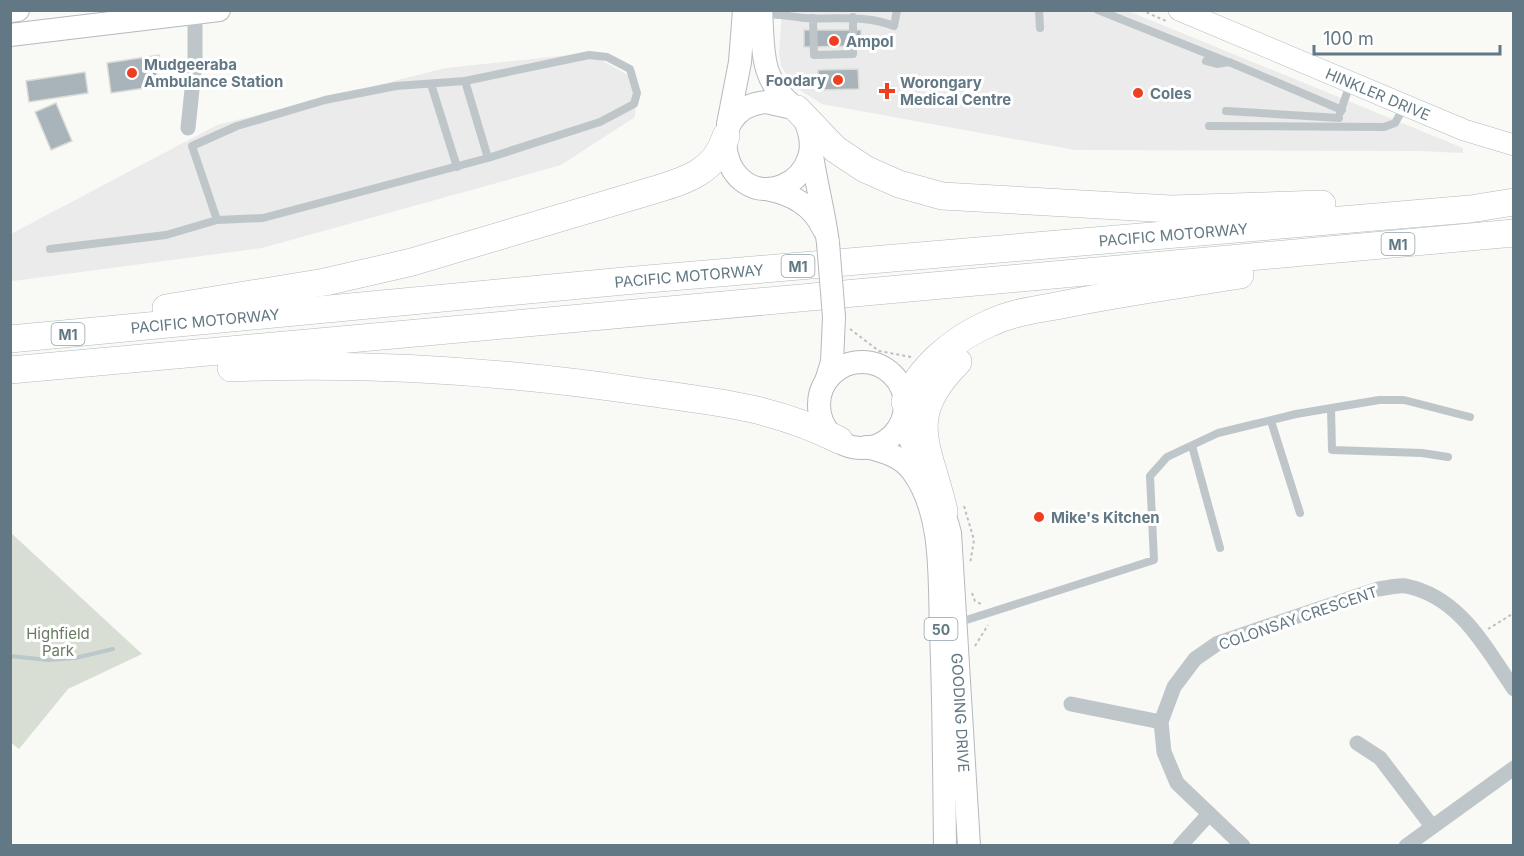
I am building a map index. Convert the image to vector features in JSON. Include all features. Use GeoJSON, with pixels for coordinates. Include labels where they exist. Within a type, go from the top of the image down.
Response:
{"type":"FeatureCollection","features":[{"type":"Feature","properties":{"kind":"highway"},"geometry":{"type":"LineString","coordinates":[[796,109],[835,149],[865,169],[899,184],[942,196],[1172,209],[1246,208],[1428,198],[1470,209]]}},
{"type":"Feature","properties":{"kind":"highway"},"geometry":{"type":"LineString","coordinates":[[126,328],[155,310],[308,285],[412,262],[683,181],[702,172],[713,162],[726,134]]}},
{"type":"Feature","properties":{"kind":"highway","name":"PACIFIC MOTORWAY"},"geometry":{"type":"LineString","coordinates":[[10,339],[612,282],[1470,209],[1514,202]]}},
{"type":"Feature","properties":{"kind":"highway","name":"PACIFIC MOTORWAY"},"geometry":{"type":"LineString","coordinates":[[10,370],[1514,233]]}},
{"type":"Feature","properties":{"kind":"highway"},"geometry":{"type":"LineString","coordinates":[[905,405],[915,384],[929,366],[969,333],[998,319],[1057,306],[1263,272],[1283,254]]}},
{"type":"Feature","properties":{"kind":"highway"},"geometry":{"type":"LineString","coordinates":[[945,511],[924,440],[924,420],[933,391],[942,378],[981,340],[1016,320],[1057,306]]}},
{"type":"Feature","properties":{"kind":"highway"},"geometry":{"type":"LineString","coordinates":[[48,366],[83,377],[310,364],[500,373],[697,399],[771,412],[801,422],[838,440]]}},
{"type":"Feature","properties":{"kind":"main road"},"geometry":{"type":"LineString","coordinates":[[10,11],[18,10]]}},
{"type":"Feature","properties":{"kind":"main road"},"geometry":{"type":"LineString","coordinates":[[10,35],[219,10]]}},
{"type":"Feature","properties":{"kind":"main road","name":"50"},"geometry":{"type":"LineString","coordinates":[[734,10],[742,45]]}},
{"type":"Feature","properties":{"kind":"main road","name":"HINKLER DRIVE"},"geometry":{"type":"LineString","coordinates":[[1179,10],[1404,106],[1480,136],[1514,145]]}},
{"type":"Feature","properties":{"kind":"main road"},"geometry":{"type":"LineString","coordinates":[[738,75],[756,12]]}},
{"type":"Feature","properties":{"kind":"main road","name":"50"},"geometry":{"type":"LineString","coordinates":[[756,12],[742,45],[726,134],[726,155],[733,170],[743,181],[789,195],[802,202],[819,220],[827,240]]}},
{"type":"Feature","properties":{"kind":"main road","name":"50"},"geometry":{"type":"LineString","coordinates":[[756,12],[769,77],[778,94],[805,120],[827,240],[838,319],[831,366],[820,402],[821,416],[826,428],[838,440],[851,446],[866,447]]}},
{"type":"Feature","properties":{"kind":"main road"},"geometry":{"type":"LineString","coordinates":[[726,134],[734,118],[751,104],[772,102],[796,109]]}},
{"type":"Feature","properties":{"kind":"main road"},"geometry":{"type":"LineString","coordinates":[[762,188],[780,187],[795,178],[806,164],[811,144]]}},
{"type":"Feature","properties":{"kind":"main road","name":"50"},"geometry":{"type":"LineString","coordinates":[[838,319],[851,347],[888,370],[899,382],[905,405]]}},
{"type":"Feature","properties":{"kind":"main road"},"geometry":{"type":"LineString","coordinates":[[824,385],[832,374],[844,366],[864,362],[875,364]]}},
{"type":"Feature","properties":{"kind":"main road"},"geometry":{"type":"LineString","coordinates":[[866,447],[880,443],[893,435],[903,419],[905,405]]}},
{"type":"Feature","properties":{"kind":"main road","name":"GOODING DRIVE"},"geometry":{"type":"LineString","coordinates":[[905,405],[911,442],[945,511],[953,556],[969,846]]}},
{"type":"Feature","properties":{"kind":"main road","name":"GOODING DRIVE"},"geometry":{"type":"LineString","coordinates":[[866,447],[888,453],[911,470],[923,492],[934,530],[943,686],[945,846]]}},
{"type":"Feature","properties":{"kind":"street"},"geometry":{"type":"LineString","coordinates":[[188,128],[195,61],[195,12]]}},
{"type":"Feature","properties":{"kind":"street","name":"COLONSAY CRESCENT"},"geometry":{"type":"LineString","coordinates":[[1244,846],[1177,783],[1164,752],[1161,722],[1173,687],[1194,658],[1218,643],[1378,589],[1404,586],[1433,596],[1458,611],[1514,689]]}},
{"type":"Feature","properties":{"kind":"street"},"geometry":{"type":"LineString","coordinates":[[1071,704],[1161,722]]}},
{"type":"Feature","properties":{"kind":"street"},"geometry":{"type":"LineString","coordinates":[[1357,743],[1380,758],[1431,825]]}},
{"type":"Feature","properties":{"kind":"street"},"geometry":{"type":"LineString","coordinates":[[1406,846],[1431,825],[1514,768]]}},
{"type":"Feature","properties":{"kind":"street"},"geometry":{"type":"LineString","coordinates":[[1180,846],[1209,814]]}},
{"type":"Feature","properties":{"kind":"lane"},"geometry":{"type":"LineString","coordinates":[[756,12],[813,18],[853,17],[894,26],[897,10]]}},
{"type":"Feature","properties":{"kind":"lane"},"geometry":{"type":"LineString","coordinates":[[1039,10],[1040,28]]}},
{"type":"Feature","properties":{"kind":"lane"},"geometry":{"type":"LineString","coordinates":[[1098,10],[1229,62],[1340,114]]}},
{"type":"Feature","properties":{"kind":"lane"},"geometry":{"type":"LineString","coordinates":[[813,18],[814,55],[853,54],[853,17]]}},
{"type":"Feature","properties":{"kind":"lane"},"geometry":{"type":"LineString","coordinates":[[50,249],[166,235],[217,220],[263,218],[488,158],[600,122],[634,104],[637,93],[630,69],[619,61],[595,55],[465,81],[396,86],[325,100],[237,126],[192,146],[217,220]]}},
{"type":"Feature","properties":{"kind":"lane"},"geometry":{"type":"LineString","coordinates":[[1206,61],[1217,64],[1229,62]]}},
{"type":"Feature","properties":{"kind":"lane"},"geometry":{"type":"LineString","coordinates":[[465,81],[488,158]]}},
{"type":"Feature","properties":{"kind":"lane"},"geometry":{"type":"LineString","coordinates":[[1335,127],[1351,83]]}},
{"type":"Feature","properties":{"kind":"lane"},"geometry":{"type":"LineString","coordinates":[[431,84],[457,167]]}},
{"type":"Feature","properties":{"kind":"lane"},"geometry":{"type":"LineString","coordinates":[[1209,126],[1391,126],[1399,120],[1404,106]]}},
{"type":"Feature","properties":{"kind":"lane"},"geometry":{"type":"LineString","coordinates":[[1226,111],[1340,114]]}},
{"type":"Feature","properties":{"kind":"lane"},"geometry":{"type":"LineString","coordinates":[[957,623],[1154,560],[1150,476],[1167,456],[1218,434],[1331,408],[1379,400],[1404,400],[1470,417]]}},
{"type":"Feature","properties":{"kind":"lane"},"geometry":{"type":"LineString","coordinates":[[1331,408],[1332,450],[1422,453],[1448,457]]}},
{"type":"Feature","properties":{"kind":"lane"},"geometry":{"type":"LineString","coordinates":[[1271,421],[1300,513]]}},
{"type":"Feature","properties":{"kind":"lane"},"geometry":{"type":"LineString","coordinates":[[1191,446],[1220,548]]}},
{"type":"Feature","properties":{"kind":"path"},"geometry":{"type":"LineString","coordinates":[[838,319],[860,339],[879,351],[916,357]]}},
{"type":"Feature","properties":{"kind":"path"},"geometry":{"type":"LineString","coordinates":[[1477,635],[1514,613]]}},
{"type":"Feature","properties":{"kind":"shaded area"},"geometry":{"type":"Polygon","coordinates":[[[782,11],[1128,11],[1463,148],[1463,153],[1075,150],[822,104],[795,87],[781,66],[779,54],[782,11]]]}},
{"type":"Feature","properties":{"kind":"shaded area"},"geometry":{"type":"Polygon","coordinates":[[[588,53],[637,80],[635,117],[561,165],[262,248],[13,281],[11,277],[11,234],[217,125],[446,68],[588,53]]]}},
{"type":"Feature","properties":{"kind":"green space","name":"Highfield Park"},"geometry":{"type":"Polygon","coordinates":[[[10,532],[142,654],[68,689],[19,749],[10,742],[10,532]]]}},
{"type":"Feature","properties":{"kind":"building"},"geometry":{"type":"Polygon","coordinates":[[[804,30],[861,30],[861,46],[804,47],[804,30]]]}},
{"type":"Feature","properties":{"kind":"building","name":"Mudgeeraba Ambulance Station"},"geometry":{"type":"Polygon","coordinates":[[[159,55],[160,66],[156,67],[157,80],[151,81],[152,87],[111,93],[107,63],[159,55]]]}},
{"type":"Feature","properties":{"kind":"building","name":"Foodary"},"geometry":{"type":"Polygon","coordinates":[[[858,69],[859,89],[818,90],[818,70],[858,69]]]}},
{"type":"Feature","properties":{"kind":"building"},"geometry":{"type":"Polygon","coordinates":[[[85,72],[88,93],[29,102],[26,81],[85,72]]]}},
{"type":"Feature","properties":{"kind":"building"},"geometry":{"type":"Polygon","coordinates":[[[56,103],[72,141],[51,150],[35,112],[56,103]]]}},
{"type":"Feature","properties":{"kind":"waterway"},"geometry":{"type":"LineString","coordinates":[[10,656],[48,660],[75,658],[113,649]]}},
{"type":"Feature","properties":{"kind":"place","name":"Ampol"},"geometry":{"type":"Point","coordinates":[834,41]}},
{"type":"Feature","properties":{"kind":"place","name":"Mudgeeraba Ambulance Station"},"geometry":{"type":"Point","coordinates":[132,73]}},
{"type":"Feature","properties":{"kind":"place","name":"Foodary"},"geometry":{"type":"Point","coordinates":[838,80]}},
{"type":"Feature","properties":{"kind":"place","name":"Worongary Medical Centre"},"geometry":{"type":"Point","coordinates":[887,91]}},
{"type":"Feature","properties":{"kind":"place","name":"Coles"},"geometry":{"type":"Point","coordinates":[1138,93]}},
{"type":"Feature","properties":{"kind":"place","name":"Mike's Kitchen"},"geometry":{"type":"Point","coordinates":[1039,517]}}]}
